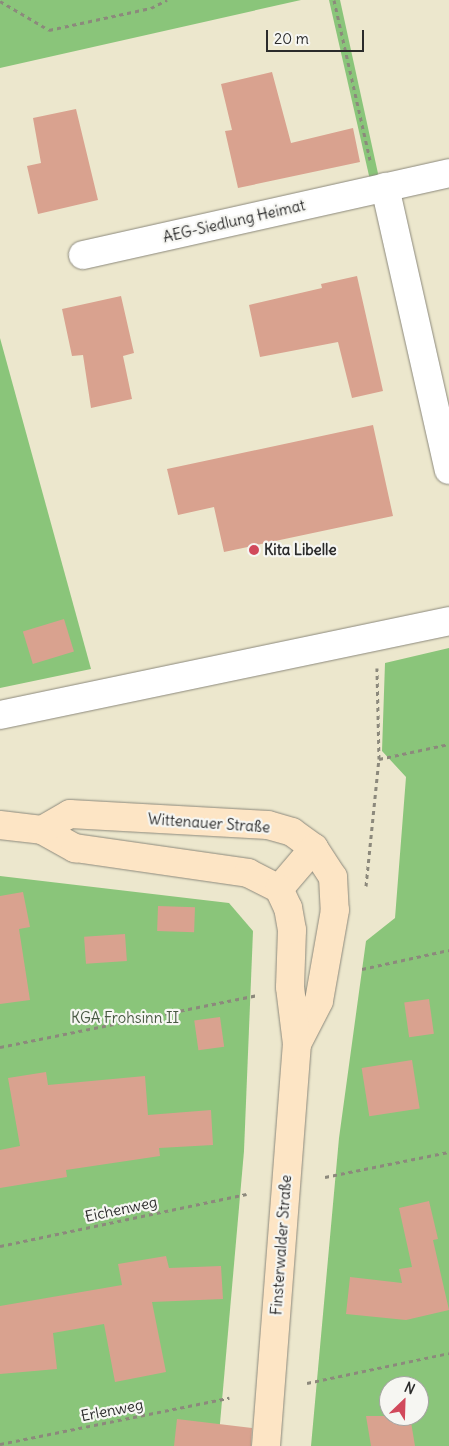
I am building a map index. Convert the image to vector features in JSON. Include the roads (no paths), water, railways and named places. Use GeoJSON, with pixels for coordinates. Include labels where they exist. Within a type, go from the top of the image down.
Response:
{"type":"FeatureCollection","features":[{"type":"Feature","properties":{"kind":"street","name":"AEG-Siedlung Heimat"},"geometry":{"type":"LineString","coordinates":[[83,255],[449,173]]}},
{"type":"Feature","properties":{"kind":"street"},"geometry":{"type":"LineString","coordinates":[[385,187],[449,470]]}},
{"type":"Feature","properties":{"kind":"street"},"geometry":{"type":"LineString","coordinates":[[0,715],[449,621]]}},
{"type":"Feature","properties":{"kind":"street","name":"Wittenauer Straße"},"geometry":{"type":"LineString","coordinates":[[42,830],[70,814],[268,825],[292,832],[314,848]]}},
{"type":"Feature","properties":{"kind":"street"},"geometry":{"type":"LineString","coordinates":[[0,825],[42,830],[76,848],[248,873],[279,889],[314,848]]}},
{"type":"Feature","properties":{"kind":"street","name":"Finsterwalder Straße"},"geometry":{"type":"LineString","coordinates":[[297,1044],[319,1001],[335,910],[333,877],[314,848]]}},
{"type":"Feature","properties":{"kind":"street","name":"Finsterwalder Straße"},"geometry":{"type":"LineString","coordinates":[[266,1446],[297,1044],[290,987],[292,930],[288,908],[279,889]]}},
{"type":"Feature","properties":{"kind":"place","name":"Kita Libelle"},"geometry":{"type":"Point","coordinates":[254,550]}},
{"type":"Feature","properties":{"kind":"park label","name":"KGA Frohsinn II"},"geometry":{"type":"Point","coordinates":[125,1018]}}]}
